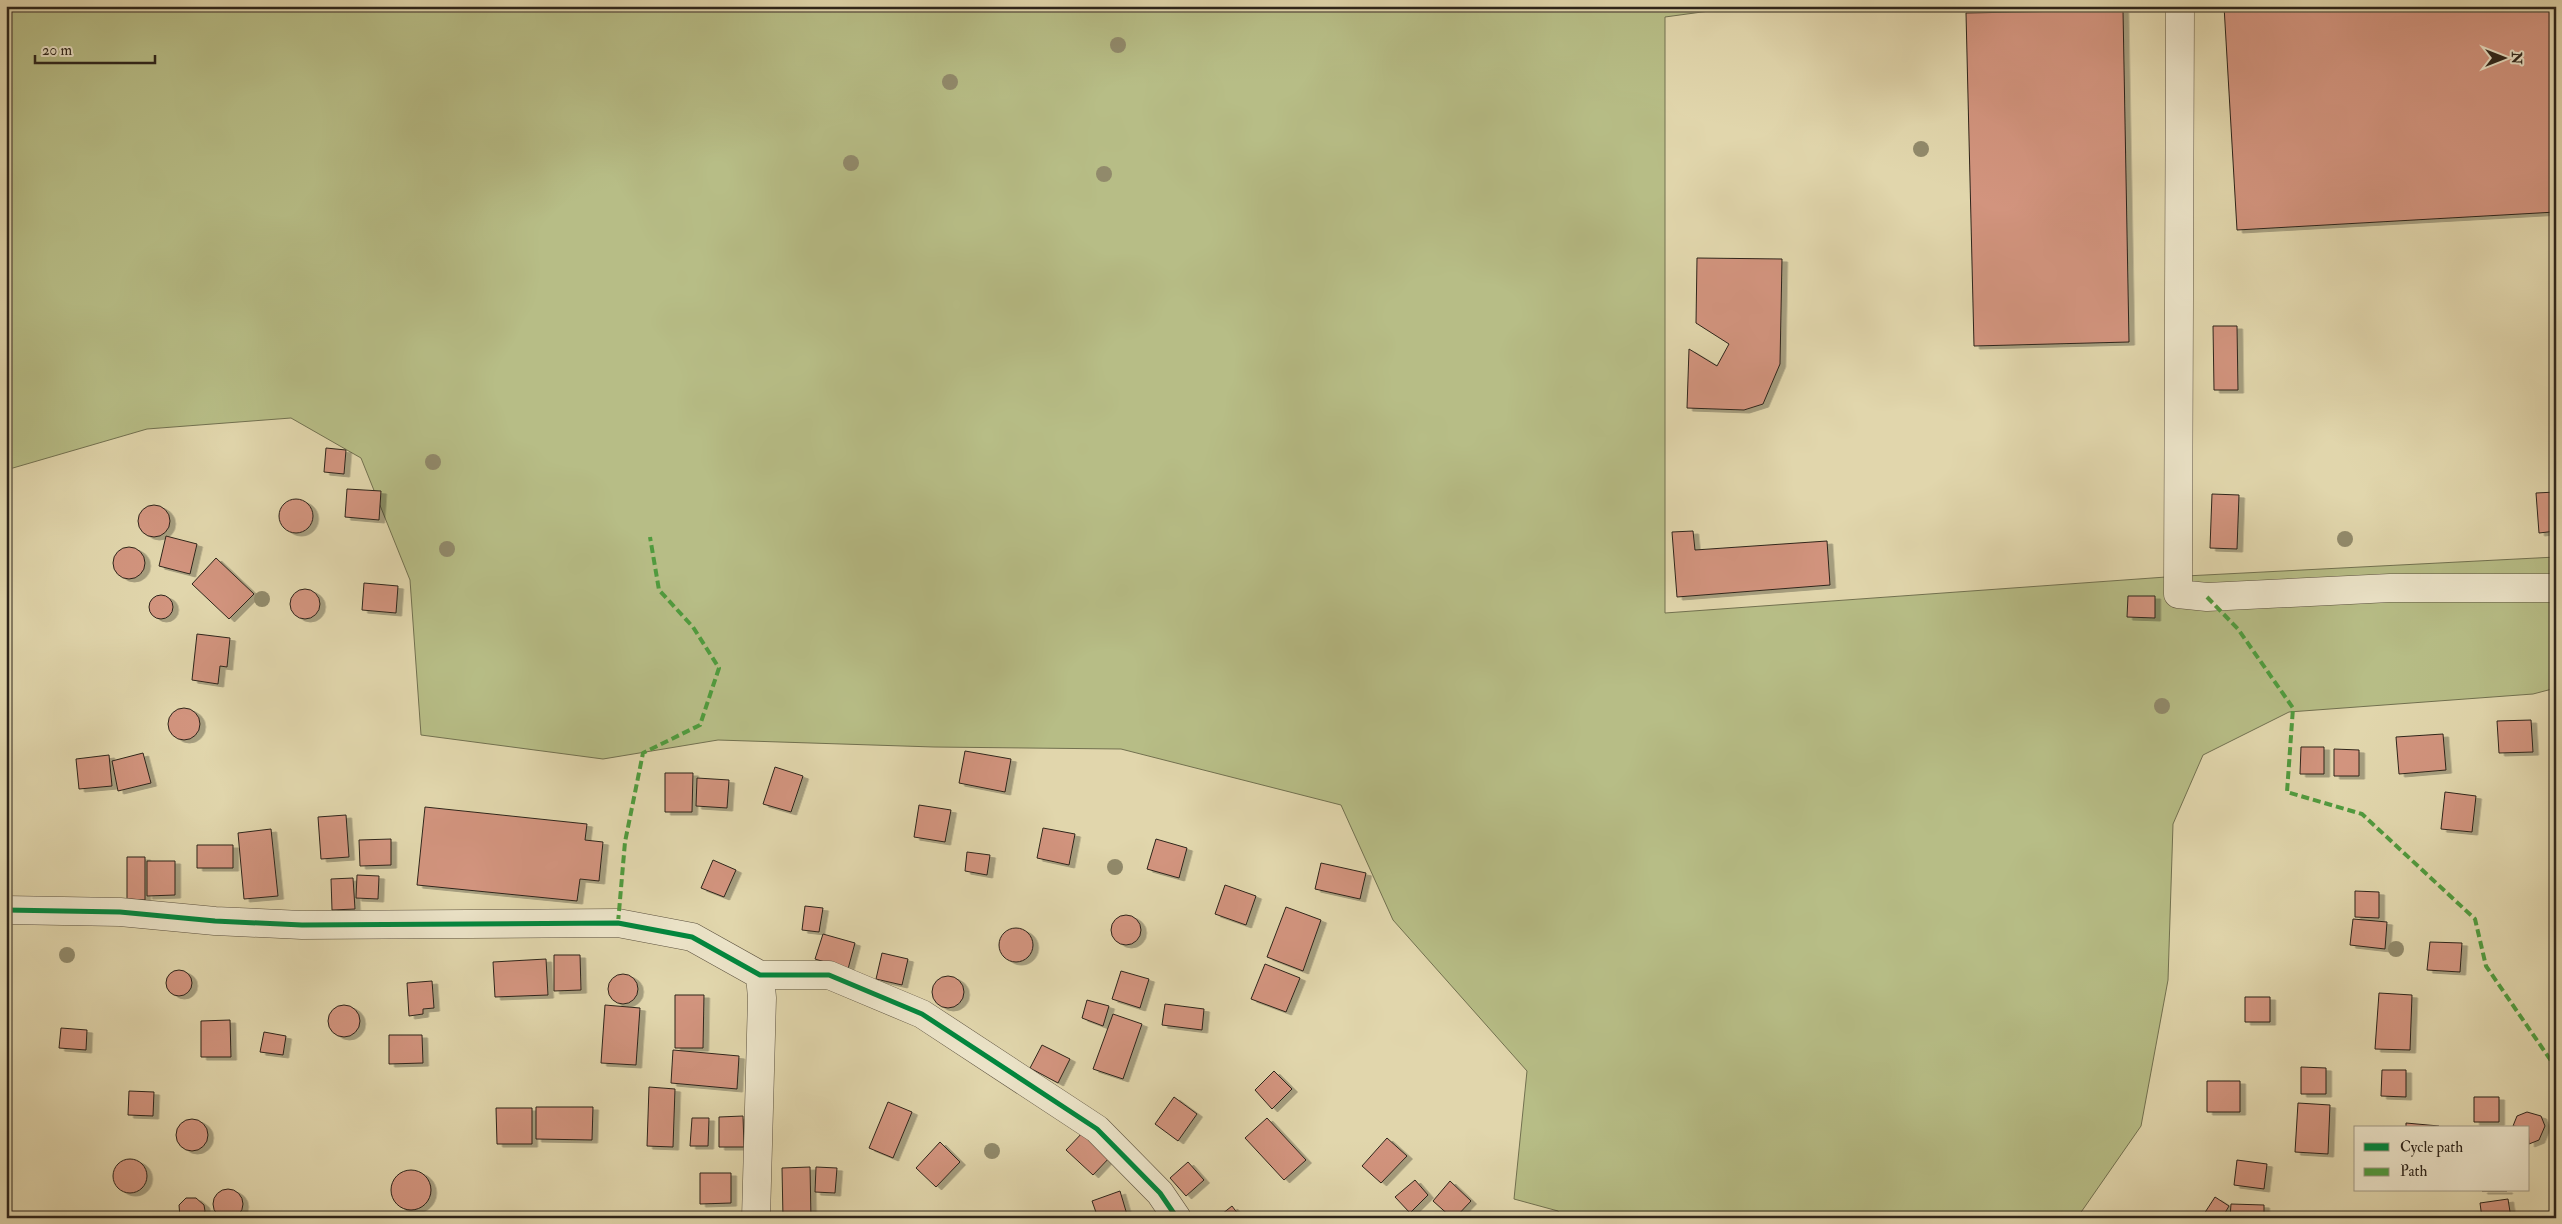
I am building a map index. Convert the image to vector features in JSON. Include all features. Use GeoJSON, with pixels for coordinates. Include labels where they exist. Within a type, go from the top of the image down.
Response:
{"type":"FeatureCollection","features":[{"type":"Feature","properties":{"kind":"street"},"geometry":{"type":"LineString","coordinates":[[2180,6],[2178,594],[2207,597],[2390,588],[2556,588]]}},
{"type":"Feature","properties":{"kind":"street"},"geometry":{"type":"LineString","coordinates":[[6,910],[120,912],[215,921],[302,925],[618,923],[692,937],[760,975],[829,975],[922,1014],[1097,1129],[1160,1193],[1177,1218]]}},
{"type":"Feature","properties":{"kind":"street"},"geometry":{"type":"LineString","coordinates":[[756,1218],[762,998],[760,975]]}},
{"type":"Feature","properties":{"kind":"green space"},"geometry":{"type":"Polygon","coordinates":[[[6,6],[1746,6],[1665,17],[1665,613],[2166,577],[2556,557],[2556,688],[2533,694],[2289,712],[2203,755],[2173,824],[2168,980],[2141,1126],[2077,1218],[1562,1218],[1558,1211],[1514,1199],[1527,1071],[1393,920],[1341,805],[1121,749],[934,747],[718,740],[603,759],[421,735],[410,580],[361,458],[291,418],[147,429],[6,470],[6,6]]]}},
{"type":"Feature","properties":{"kind":"building"},"geometry":{"type":"Polygon","coordinates":[[[2224,6],[2556,6],[2556,212],[2237,230],[2224,6]]]}},
{"type":"Feature","properties":{"kind":"building"},"geometry":{"type":"Polygon","coordinates":[[[2123,10],[2129,342],[1974,346],[1966,13],[2123,10]]]}},
{"type":"Feature","properties":{"kind":"building"},"geometry":{"type":"Polygon","coordinates":[[[1697,258],[1782,259],[1780,364],[1763,404],[1744,410],[1687,408],[1689,349],[1717,366],[1729,344],[1696,323],[1697,258]]]}},
{"type":"Feature","properties":{"kind":"building"},"geometry":{"type":"Polygon","coordinates":[[[2213,326],[2237,326],[2238,390],[2214,390],[2213,326]]]}},
{"type":"Feature","properties":{"kind":"building"},"geometry":{"type":"Polygon","coordinates":[[[326,448],[346,450],[344,474],[324,472],[326,448]]]}},
{"type":"Feature","properties":{"kind":"building"},"geometry":{"type":"Polygon","coordinates":[[[347,489],[381,491],[379,520],[345,517],[347,489]]]}},
{"type":"Feature","properties":{"kind":"building"},"geometry":{"type":"Polygon","coordinates":[[[2556,492],[2556,531],[2539,533],[2536,493],[2556,492]]]}},
{"type":"Feature","properties":{"kind":"building"},"geometry":{"type":"Polygon","coordinates":[[[2212,494],[2239,495],[2237,549],[2210,548],[2212,494]]]}},
{"type":"Feature","properties":{"kind":"building"},"geometry":{"type":"Polygon","coordinates":[[[296,499],[308,504],[313,516],[308,528],[296,533],[284,528],[279,516],[284,504],[296,499]]]}},
{"type":"Feature","properties":{"kind":"building"},"geometry":{"type":"Polygon","coordinates":[[[154,505],[160,506],[165,510],[169,515],[169,527],[165,532],[160,536],[154,537],[148,536],[143,532],[139,527],[138,521],[139,515],[143,510],[148,506],[154,505]]]}},
{"type":"Feature","properties":{"kind":"building"},"geometry":{"type":"Polygon","coordinates":[[[1693,531],[1695,550],[1827,541],[1830,585],[1677,597],[1672,532],[1693,531]]]}},
{"type":"Feature","properties":{"kind":"building"},"geometry":{"type":"Polygon","coordinates":[[[166,536],[197,544],[190,574],[159,566],[166,536]]]}},
{"type":"Feature","properties":{"kind":"building"},"geometry":{"type":"Polygon","coordinates":[[[129,547],[135,548],[140,552],[144,557],[144,569],[140,574],[135,578],[129,579],[123,578],[118,574],[114,569],[113,563],[114,557],[118,552],[123,548],[129,547]]]}},
{"type":"Feature","properties":{"kind":"building"},"geometry":{"type":"Polygon","coordinates":[[[216,558],[254,594],[229,619],[192,584],[216,558]]]}},
{"type":"Feature","properties":{"kind":"building"},"geometry":{"type":"Polygon","coordinates":[[[364,583],[398,586],[396,613],[362,610],[364,583]]]}},
{"type":"Feature","properties":{"kind":"building"},"geometry":{"type":"Polygon","coordinates":[[[305,589],[315,594],[320,604],[315,614],[305,619],[295,614],[290,604],[295,594],[305,589]]]}},
{"type":"Feature","properties":{"kind":"building"},"geometry":{"type":"Polygon","coordinates":[[[156,595],[166,595],[173,602],[173,612],[166,619],[156,619],[149,612],[149,602],[156,595]]]}},
{"type":"Feature","properties":{"kind":"building"},"geometry":{"type":"Polygon","coordinates":[[[2128,596],[2155,596],[2155,618],[2127,617],[2128,596]]]}},
{"type":"Feature","properties":{"kind":"building"},"geometry":{"type":"Polygon","coordinates":[[[197,634],[230,638],[227,667],[220,666],[218,684],[192,680],[197,634]]]}},
{"type":"Feature","properties":{"kind":"building"},"geometry":{"type":"Polygon","coordinates":[[[184,708],[196,712],[200,724],[196,736],[184,740],[172,736],[168,724],[172,712],[184,708]]]}},
{"type":"Feature","properties":{"kind":"building"},"geometry":{"type":"Polygon","coordinates":[[[2531,720],[2533,752],[2499,753],[2497,721],[2531,720]]]}},
{"type":"Feature","properties":{"kind":"building"},"geometry":{"type":"Polygon","coordinates":[[[2443,734],[2446,770],[2399,774],[2396,737],[2443,734]]]}},
{"type":"Feature","properties":{"kind":"building"},"geometry":{"type":"Polygon","coordinates":[[[2301,747],[2324,747],[2324,774],[2300,774],[2301,747]]]}},
{"type":"Feature","properties":{"kind":"building"},"geometry":{"type":"Polygon","coordinates":[[[2334,749],[2359,750],[2359,776],[2334,776],[2334,749]]]}},
{"type":"Feature","properties":{"kind":"building"},"geometry":{"type":"Polygon","coordinates":[[[965,751],[1011,759],[1005,792],[959,783],[965,751]]]}},
{"type":"Feature","properties":{"kind":"building"},"geometry":{"type":"Polygon","coordinates":[[[143,753],[151,783],[118,791],[112,761],[143,753]]]}},
{"type":"Feature","properties":{"kind":"building"},"geometry":{"type":"Polygon","coordinates":[[[109,755],[112,786],[79,789],[76,759],[109,755]]]}},
{"type":"Feature","properties":{"kind":"building"},"geometry":{"type":"Polygon","coordinates":[[[775,767],[803,776],[791,812],[763,804],[775,767]]]}},
{"type":"Feature","properties":{"kind":"building"},"geometry":{"type":"Polygon","coordinates":[[[665,773],[693,773],[692,812],[665,812],[665,773]]]}},
{"type":"Feature","properties":{"kind":"building"},"geometry":{"type":"Polygon","coordinates":[[[697,778],[729,780],[727,808],[696,806],[697,778]]]}},
{"type":"Feature","properties":{"kind":"building"},"geometry":{"type":"Polygon","coordinates":[[[2445,792],[2476,796],[2472,832],[2441,829],[2445,792]]]}},
{"type":"Feature","properties":{"kind":"building"},"geometry":{"type":"Polygon","coordinates":[[[919,805],[951,810],[945,842],[914,837],[919,805]]]}},
{"type":"Feature","properties":{"kind":"building"},"geometry":{"type":"Polygon","coordinates":[[[425,807],[587,824],[585,840],[603,842],[599,881],[580,879],[577,901],[417,885],[425,807]]]}},
{"type":"Feature","properties":{"kind":"building"},"geometry":{"type":"Polygon","coordinates":[[[346,815],[349,857],[321,859],[318,817],[346,815]]]}},
{"type":"Feature","properties":{"kind":"building"},"geometry":{"type":"Polygon","coordinates":[[[1043,828],[1075,834],[1069,865],[1037,858],[1043,828]]]}},
{"type":"Feature","properties":{"kind":"building"},"geometry":{"type":"Polygon","coordinates":[[[271,829],[278,896],[244,899],[238,833],[271,829]]]}},
{"type":"Feature","properties":{"kind":"building"},"geometry":{"type":"Polygon","coordinates":[[[391,839],[391,865],[360,866],[359,840],[391,839]]]}},
{"type":"Feature","properties":{"kind":"building"},"geometry":{"type":"Polygon","coordinates":[[[1156,839],[1187,848],[1179,878],[1147,869],[1156,839]]]}},
{"type":"Feature","properties":{"kind":"building"},"geometry":{"type":"Polygon","coordinates":[[[197,845],[233,845],[233,868],[197,868],[197,845]]]}},
{"type":"Feature","properties":{"kind":"building"},"geometry":{"type":"Polygon","coordinates":[[[967,852],[990,855],[987,875],[965,871],[967,852]]]}},
{"type":"Feature","properties":{"kind":"building"},"geometry":{"type":"Polygon","coordinates":[[[127,857],[145,857],[145,900],[127,899],[127,857]]]}},
{"type":"Feature","properties":{"kind":"building"},"geometry":{"type":"Polygon","coordinates":[[[713,860],[736,870],[724,897],[701,888],[713,860]]]}},
{"type":"Feature","properties":{"kind":"building"},"geometry":{"type":"Polygon","coordinates":[[[147,861],[175,861],[175,895],[147,896],[147,861]]]}},
{"type":"Feature","properties":{"kind":"building"},"geometry":{"type":"Polygon","coordinates":[[[1321,863],[1366,873],[1360,899],[1315,889],[1321,863]]]}},
{"type":"Feature","properties":{"kind":"building"},"geometry":{"type":"Polygon","coordinates":[[[357,875],[379,876],[378,899],[356,898],[357,875]]]}},
{"type":"Feature","properties":{"kind":"building"},"geometry":{"type":"Polygon","coordinates":[[[353,878],[355,909],[332,910],[331,879],[353,878]]]}},
{"type":"Feature","properties":{"kind":"building"},"geometry":{"type":"Polygon","coordinates":[[[1225,885],[1256,896],[1246,925],[1215,914],[1225,885]]]}},
{"type":"Feature","properties":{"kind":"building"},"geometry":{"type":"Polygon","coordinates":[[[2355,891],[2379,892],[2379,918],[2355,917],[2355,891]]]}},
{"type":"Feature","properties":{"kind":"building"},"geometry":{"type":"Polygon","coordinates":[[[805,906],[823,908],[819,932],[802,930],[805,906]]]}},
{"type":"Feature","properties":{"kind":"building"},"geometry":{"type":"Polygon","coordinates":[[[1286,907],[1321,920],[1303,971],[1267,957],[1286,907]]]}},
{"type":"Feature","properties":{"kind":"building"},"geometry":{"type":"Polygon","coordinates":[[[1126,915],[1137,919],[1141,930],[1137,941],[1126,945],[1115,941],[1111,930],[1115,919],[1126,915]]]}},
{"type":"Feature","properties":{"kind":"building"},"geometry":{"type":"Polygon","coordinates":[[[2353,919],[2387,922],[2385,949],[2350,945],[2353,919]]]}},
{"type":"Feature","properties":{"kind":"building"},"geometry":{"type":"Polygon","coordinates":[[[1016,928],[1028,933],[1033,945],[1028,957],[1016,962],[1004,957],[999,945],[1004,933],[1016,928]]]}},
{"type":"Feature","properties":{"kind":"building"},"geometry":{"type":"Polygon","coordinates":[[[823,934],[855,943],[848,969],[815,959],[823,934]]]}},
{"type":"Feature","properties":{"kind":"building"},"geometry":{"type":"Polygon","coordinates":[[[2430,942],[2462,943],[2460,972],[2427,970],[2430,942]]]}},
{"type":"Feature","properties":{"kind":"building"},"geometry":{"type":"Polygon","coordinates":[[[882,953],[908,959],[902,985],[876,979],[882,953]]]}},
{"type":"Feature","properties":{"kind":"building"},"geometry":{"type":"Polygon","coordinates":[[[554,955],[580,955],[581,990],[554,991],[554,955]]]}},
{"type":"Feature","properties":{"kind":"building"},"geometry":{"type":"Polygon","coordinates":[[[546,959],[548,995],[495,997],[493,962],[546,959]]]}},
{"type":"Feature","properties":{"kind":"building"},"geometry":{"type":"Polygon","coordinates":[[[1265,964],[1300,978],[1286,1012],[1251,999],[1265,964]]]}},
{"type":"Feature","properties":{"kind":"building"},"geometry":{"type":"Polygon","coordinates":[[[179,970],[188,974],[192,983],[188,992],[179,996],[170,992],[166,983],[170,974],[179,970]]]}},
{"type":"Feature","properties":{"kind":"building"},"geometry":{"type":"Polygon","coordinates":[[[1121,971],[1149,979],[1140,1008],[1112,999],[1121,971]]]}},
{"type":"Feature","properties":{"kind":"building"},"geometry":{"type":"Polygon","coordinates":[[[623,974],[634,978],[638,989],[634,1000],[623,1004],[612,1000],[608,989],[612,978],[623,974]]]}},
{"type":"Feature","properties":{"kind":"building"},"geometry":{"type":"Polygon","coordinates":[[[948,976],[960,980],[964,992],[960,1004],[948,1008],[936,1004],[932,992],[936,980],[948,976]]]}},
{"type":"Feature","properties":{"kind":"building"},"geometry":{"type":"Polygon","coordinates":[[[432,981],[434,1008],[423,1009],[423,1014],[409,1016],[407,983],[432,981]]]}},
{"type":"Feature","properties":{"kind":"building"},"geometry":{"type":"Polygon","coordinates":[[[2379,993],[2412,995],[2410,1050],[2375,1049],[2379,993]]]}},
{"type":"Feature","properties":{"kind":"building"},"geometry":{"type":"Polygon","coordinates":[[[675,995],[704,995],[703,1048],[675,1048],[675,995]]]}},
{"type":"Feature","properties":{"kind":"building"},"geometry":{"type":"Polygon","coordinates":[[[2245,997],[2270,997],[2270,1022],[2245,1022],[2245,997]]]}},
{"type":"Feature","properties":{"kind":"building"},"geometry":{"type":"Polygon","coordinates":[[[1087,1000],[1109,1006],[1103,1026],[1082,1018],[1087,1000]]]}},
{"type":"Feature","properties":{"kind":"building"},"geometry":{"type":"Polygon","coordinates":[[[1165,1004],[1204,1009],[1202,1030],[1162,1025],[1165,1004]]]}},
{"type":"Feature","properties":{"kind":"building"},"geometry":{"type":"Polygon","coordinates":[[[344,1005],[350,1006],[355,1010],[359,1015],[359,1027],[355,1032],[350,1036],[344,1037],[338,1036],[333,1032],[329,1027],[328,1021],[329,1015],[333,1010],[338,1006],[344,1005]]]}},
{"type":"Feature","properties":{"kind":"building"},"geometry":{"type":"Polygon","coordinates":[[[605,1005],[640,1008],[636,1065],[601,1063],[605,1005]]]}},
{"type":"Feature","properties":{"kind":"building"},"geometry":{"type":"Polygon","coordinates":[[[1113,1014],[1142,1024],[1123,1079],[1093,1069],[1113,1014]]]}},
{"type":"Feature","properties":{"kind":"building"},"geometry":{"type":"Polygon","coordinates":[[[230,1020],[231,1057],[201,1057],[201,1021],[230,1020]]]}},
{"type":"Feature","properties":{"kind":"building"},"geometry":{"type":"Polygon","coordinates":[[[61,1028],[87,1030],[86,1050],[59,1048],[61,1028]]]}},
{"type":"Feature","properties":{"kind":"building"},"geometry":{"type":"Polygon","coordinates":[[[264,1032],[286,1036],[283,1055],[260,1052],[264,1032]]]}},
{"type":"Feature","properties":{"kind":"building"},"geometry":{"type":"Polygon","coordinates":[[[389,1035],[422,1035],[423,1063],[389,1064],[389,1035]]]}},
{"type":"Feature","properties":{"kind":"building"},"geometry":{"type":"Polygon","coordinates":[[[1042,1045],[1070,1059],[1058,1083],[1030,1068],[1042,1045]]]}},
{"type":"Feature","properties":{"kind":"building"},"geometry":{"type":"Polygon","coordinates":[[[673,1050],[739,1056],[737,1089],[671,1083],[673,1050]]]}},
{"type":"Feature","properties":{"kind":"building"},"geometry":{"type":"Polygon","coordinates":[[[2301,1067],[2326,1068],[2326,1094],[2301,1094],[2301,1067]]]}},
{"type":"Feature","properties":{"kind":"building"},"geometry":{"type":"Polygon","coordinates":[[[2382,1070],[2406,1070],[2406,1097],[2381,1096],[2382,1070]]]}},
{"type":"Feature","properties":{"kind":"building"},"geometry":{"type":"Polygon","coordinates":[[[1274,1071],[1292,1089],[1272,1109],[1255,1090],[1274,1071]]]}},
{"type":"Feature","properties":{"kind":"building"},"geometry":{"type":"Polygon","coordinates":[[[2207,1081],[2240,1081],[2240,1112],[2207,1112],[2207,1081]]]}},
{"type":"Feature","properties":{"kind":"building"},"geometry":{"type":"Polygon","coordinates":[[[649,1087],[675,1089],[673,1147],[647,1146],[649,1087]]]}},
{"type":"Feature","properties":{"kind":"building"},"geometry":{"type":"Polygon","coordinates":[[[129,1091],[154,1092],[153,1116],[128,1115],[129,1091]]]}},
{"type":"Feature","properties":{"kind":"building"},"geometry":{"type":"Polygon","coordinates":[[[1174,1097],[1197,1114],[1178,1141],[1155,1124],[1174,1097]]]}},
{"type":"Feature","properties":{"kind":"building"},"geometry":{"type":"Polygon","coordinates":[[[2474,1097],[2499,1097],[2499,1122],[2474,1122],[2474,1097]]]}},
{"type":"Feature","properties":{"kind":"building"},"geometry":{"type":"Polygon","coordinates":[[[888,1102],[912,1112],[893,1158],[869,1148],[888,1102]]]}},
{"type":"Feature","properties":{"kind":"building"},"geometry":{"type":"Polygon","coordinates":[[[2298,1103],[2330,1105],[2328,1154],[2295,1152],[2298,1103]]]}},
{"type":"Feature","properties":{"kind":"building"},"geometry":{"type":"Polygon","coordinates":[[[536,1107],[593,1107],[592,1140],[536,1139],[536,1107]]]}},
{"type":"Feature","properties":{"kind":"building"},"geometry":{"type":"Polygon","coordinates":[[[496,1108],[532,1108],[532,1144],[497,1144],[496,1108]]]}},
{"type":"Feature","properties":{"kind":"building"},"geometry":{"type":"Polygon","coordinates":[[[2527,1112],[2541,1116],[2545,1126],[2539,1140],[2530,1144],[2530,1126],[2513,1126],[2517,1116],[2527,1112]]]}},
{"type":"Feature","properties":{"kind":"building"},"geometry":{"type":"Polygon","coordinates":[[[743,1116],[744,1147],[719,1147],[719,1117],[743,1116]]]}},
{"type":"Feature","properties":{"kind":"building"},"geometry":{"type":"Polygon","coordinates":[[[692,1118],[709,1118],[708,1146],[690,1146],[692,1118]]]}},
{"type":"Feature","properties":{"kind":"building"},"geometry":{"type":"Polygon","coordinates":[[[1267,1118],[1306,1160],[1284,1180],[1245,1138],[1267,1118]]]}},
{"type":"Feature","properties":{"kind":"building"},"geometry":{"type":"Polygon","coordinates":[[[192,1119],[198,1120],[203,1124],[207,1129],[207,1141],[203,1146],[198,1150],[192,1151],[186,1150],[181,1146],[177,1141],[176,1135],[177,1129],[181,1124],[186,1120],[192,1119]]]}},
{"type":"Feature","properties":{"kind":"building"},"geometry":{"type":"Polygon","coordinates":[[[2406,1123],[2439,1126],[2406,1126],[2406,1123]]]}},
{"type":"Feature","properties":{"kind":"building"},"geometry":{"type":"Polygon","coordinates":[[[1084,1131],[1111,1156],[1093,1175],[1066,1150],[1084,1131]]]}},
{"type":"Feature","properties":{"kind":"building"},"geometry":{"type":"Polygon","coordinates":[[[1387,1138],[1407,1156],[1381,1183],[1362,1166],[1387,1138]]]}},
{"type":"Feature","properties":{"kind":"building"},"geometry":{"type":"Polygon","coordinates":[[[940,1142],[960,1162],[936,1187],[916,1168],[940,1142]]]}},
{"type":"Feature","properties":{"kind":"building"},"geometry":{"type":"Polygon","coordinates":[[[130,1159],[142,1164],[147,1176],[142,1188],[130,1193],[118,1188],[113,1176],[118,1164],[130,1159]]]}},
{"type":"Feature","properties":{"kind":"building"},"geometry":{"type":"Polygon","coordinates":[[[2237,1160],[2267,1164],[2264,1189],[2234,1185],[2237,1160]]]}},
{"type":"Feature","properties":{"kind":"building"},"geometry":{"type":"Polygon","coordinates":[[[1188,1162],[1204,1180],[1186,1196],[1170,1178],[1188,1162]]]}},
{"type":"Feature","properties":{"kind":"building"},"geometry":{"type":"Polygon","coordinates":[[[810,1167],[811,1218],[783,1218],[782,1168],[810,1167]]]}},
{"type":"Feature","properties":{"kind":"building"},"geometry":{"type":"Polygon","coordinates":[[[816,1167],[837,1168],[835,1193],[815,1192],[816,1167]]]}},
{"type":"Feature","properties":{"kind":"building"},"geometry":{"type":"Polygon","coordinates":[[[411,1170],[425,1176],[431,1190],[425,1204],[411,1210],[397,1204],[391,1190],[397,1176],[411,1170]]]}},
{"type":"Feature","properties":{"kind":"building"},"geometry":{"type":"Polygon","coordinates":[[[700,1173],[731,1173],[731,1203],[700,1204],[700,1173]]]}},
{"type":"Feature","properties":{"kind":"building"},"geometry":{"type":"Polygon","coordinates":[[[1415,1180],[1428,1195],[1410,1213],[1395,1197],[1415,1180]]]}},
{"type":"Feature","properties":{"kind":"building"},"geometry":{"type":"Polygon","coordinates":[[[1450,1181],[1471,1201],[1455,1218],[1452,1218],[1433,1201],[1450,1181]]]}},
{"type":"Feature","properties":{"kind":"building"},"geometry":{"type":"Polygon","coordinates":[[[228,1189],[239,1193],[243,1204],[239,1215],[228,1219],[217,1215],[213,1204],[217,1193],[228,1189]]]}},
{"type":"Feature","properties":{"kind":"building"},"geometry":{"type":"Polygon","coordinates":[[[1120,1191],[1128,1218],[1098,1218],[1092,1201],[1120,1191]]]}},
{"type":"Feature","properties":{"kind":"building"},"geometry":{"type":"Polygon","coordinates":[[[2215,1197],[2229,1206],[2222,1218],[2210,1218],[2204,1214],[2215,1197]]]}},
{"type":"Feature","properties":{"kind":"building"},"geometry":{"type":"Polygon","coordinates":[[[186,1198],[196,1198],[204,1205],[203,1218],[180,1218],[179,1205],[186,1198]]]}},
{"type":"Feature","properties":{"kind":"building"},"geometry":{"type":"Polygon","coordinates":[[[2508,1199],[2511,1218],[2482,1218],[2480,1203],[2508,1199]]]}},
{"type":"Feature","properties":{"kind":"building"},"geometry":{"type":"Polygon","coordinates":[[[2231,1204],[2264,1205],[2264,1218],[2230,1218],[2231,1204]]]}},
{"type":"Feature","properties":{"kind":"building"},"geometry":{"type":"Polygon","coordinates":[[[1232,1206],[1241,1218],[1217,1218],[1232,1206]]]}},
{"type":"Feature","properties":{"kind":"marked path"},"geometry":{"type":"LineString","coordinates":[[618,923],[625,842],[643,753],[700,725],[719,668],[693,627],[659,590],[650,537]]}},
{"type":"Feature","properties":{"kind":"marked path"},"geometry":{"type":"LineString","coordinates":[[2207,597],[2238,629],[2293,708],[2287,792],[2362,814],[2475,919],[2486,966],[2556,1068]]}},
{"type":"Feature","properties":{"kind":"cycle path"},"geometry":{"type":"LineString","coordinates":[[6,910],[120,912],[215,921],[302,925],[618,923],[692,937],[760,975],[829,975],[922,1014],[1097,1129],[1160,1193],[1177,1218]]}}]}
